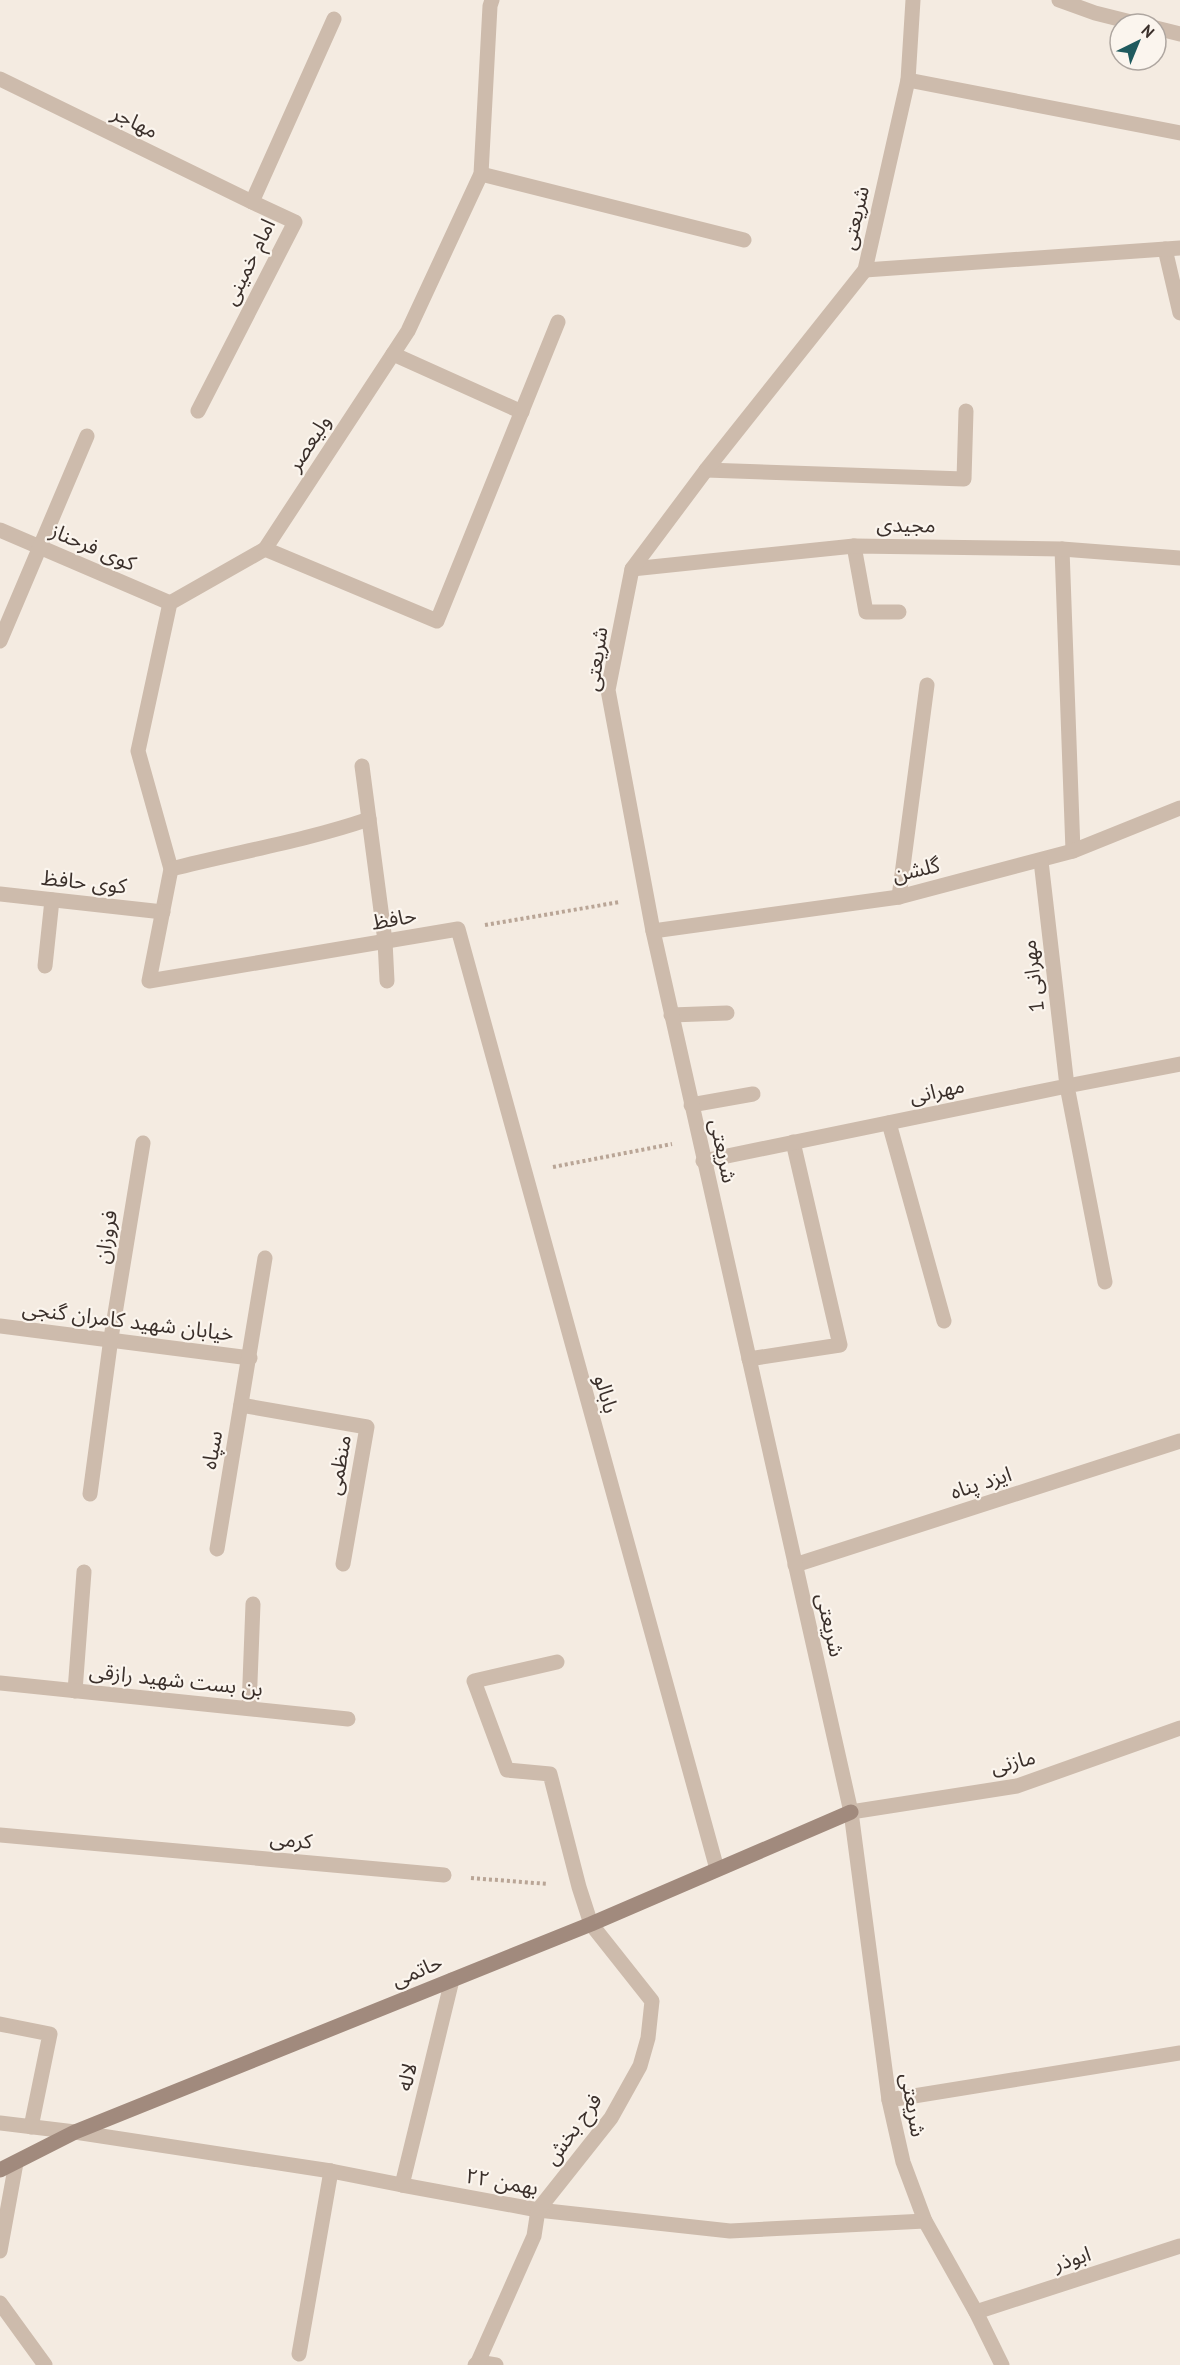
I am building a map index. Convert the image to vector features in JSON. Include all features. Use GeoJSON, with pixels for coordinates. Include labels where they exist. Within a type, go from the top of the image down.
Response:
{"type":"FeatureCollection","features":[{"type":"Feature","properties":{"kind":"main road","name":"حاتمی"},"geometry":{"type":"LineString","coordinates":[[0,2170],[75,2132],[591,1924],[851,1812]]}},
{"type":"Feature","properties":{"kind":"street","name":"ولیعصر"},"geometry":{"type":"LineString","coordinates":[[170,603],[265,549],[408,331],[481,174],[492,0]]}},
{"type":"Feature","properties":{"kind":"street","name":"شریعتی"},"geometry":{"type":"LineString","coordinates":[[913,0],[909,80],[865,270],[706,470],[632,569],[608,690],[652,931],[851,1812],[889,2100],[903,2162],[925,2221],[976,2312],[1002,2365]]}},
{"type":"Feature","properties":{"kind":"street"},"geometry":{"type":"LineString","coordinates":[[1059,0],[1108,16]]}},
{"type":"Feature","properties":{"kind":"street","name":"امام خمینی"},"geometry":{"type":"LineString","coordinates":[[198,411],[295,222],[252,202],[334,19]]}},
{"type":"Feature","properties":{"kind":"street","name":"مهاجر"},"geometry":{"type":"LineString","coordinates":[[0,79],[252,202]]}},
{"type":"Feature","properties":{"kind":"street"},"geometry":{"type":"LineString","coordinates":[[909,80],[1180,134]]}},
{"type":"Feature","properties":{"kind":"street"},"geometry":{"type":"LineString","coordinates":[[481,174],[744,240]]}},
{"type":"Feature","properties":{"kind":"street"},"geometry":{"type":"LineString","coordinates":[[865,270],[1173,249],[1180,313]]}},
{"type":"Feature","properties":{"kind":"street"},"geometry":{"type":"LineString","coordinates":[[265,549],[437,621],[558,322]]}},
{"type":"Feature","properties":{"kind":"street"},"geometry":{"type":"LineString","coordinates":[[393,354],[522,412]]}},
{"type":"Feature","properties":{"kind":"street"},"geometry":{"type":"LineString","coordinates":[[706,470],[964,479],[966,411]]}},
{"type":"Feature","properties":{"kind":"street"},"geometry":{"type":"LineString","coordinates":[[0,641],[87,436]]}},
{"type":"Feature","properties":{"kind":"street","name":"کوی فرحناز"},"geometry":{"type":"LineString","coordinates":[[0,530],[170,603]]}},
{"type":"Feature","properties":{"kind":"street"},"geometry":{"type":"LineString","coordinates":[[854,546],[866,612],[899,612]]}},
{"type":"Feature","properties":{"kind":"street","name":"مجیدی"},"geometry":{"type":"LineString","coordinates":[[632,569],[854,546],[1062,549],[1180,558]]}},
{"type":"Feature","properties":{"kind":"street"},"geometry":{"type":"LineString","coordinates":[[1062,549],[1073,851]]}},
{"type":"Feature","properties":{"kind":"street"},"geometry":{"type":"LineString","coordinates":[[164,912],[171,869],[138,751],[170,603]]}},
{"type":"Feature","properties":{"kind":"street"},"geometry":{"type":"LineString","coordinates":[[899,897],[927,685]]}},
{"type":"Feature","properties":{"kind":"street"},"geometry":{"type":"LineString","coordinates":[[362,766],[385,941],[387,981]]}},
{"type":"Feature","properties":{"kind":"street","name":"گلشن"},"geometry":{"type":"LineString","coordinates":[[652,931],[899,897],[1073,851],[1180,808]]}},
{"type":"Feature","properties":{"kind":"street"},"geometry":{"type":"LineString","coordinates":[[171,869],[231,853],[339,830],[369,819]]}},
{"type":"Feature","properties":{"kind":"street","name":"مهرانی 1"},"geometry":{"type":"LineString","coordinates":[[1041,861],[1067,1086],[1106,1282]]}},
{"type":"Feature","properties":{"kind":"street","name":"کوی حافظ"},"geometry":{"type":"LineString","coordinates":[[0,894],[164,912]]}},
{"type":"Feature","properties":{"kind":"street"},"geometry":{"type":"LineString","coordinates":[[45,966],[51,900]]}},
{"type":"Feature","properties":{"kind":"street","name":"حافظ"},"geometry":{"type":"LineString","coordinates":[[164,912],[149,981],[458,929]]}},
{"type":"Feature","properties":{"kind":"street","name":"بابالو"},"geometry":{"type":"LineString","coordinates":[[458,929],[523,1172],[717,1869]]}},
{"type":"Feature","properties":{"kind":"street"},"geometry":{"type":"LineString","coordinates":[[671,1016],[727,1013]]}},
{"type":"Feature","properties":{"kind":"street","name":"مهرانی"},"geometry":{"type":"LineString","coordinates":[[703,1161],[1180,1064]]}},
{"type":"Feature","properties":{"kind":"street"},"geometry":{"type":"LineString","coordinates":[[691,1105],[753,1094]]}},
{"type":"Feature","properties":{"kind":"street"},"geometry":{"type":"LineString","coordinates":[[889,1123],[944,1320]]}},
{"type":"Feature","properties":{"kind":"street"},"geometry":{"type":"LineString","coordinates":[[749,1359],[840,1345],[793,1142]]}},
{"type":"Feature","properties":{"kind":"street","name":"فروزان"},"geometry":{"type":"LineString","coordinates":[[90,1494],[111,1338],[143,1143]]}},
{"type":"Feature","properties":{"kind":"street","name":"سپاه"},"geometry":{"type":"LineString","coordinates":[[217,1549],[265,1258]]}},
{"type":"Feature","properties":{"kind":"street","name":"خیابان شهید کامران گنجی"},"geometry":{"type":"LineString","coordinates":[[0,1326],[111,1338],[250,1358]]}},
{"type":"Feature","properties":{"kind":"street","name":"منظمی"},"geometry":{"type":"LineString","coordinates":[[242,1405],[367,1427],[343,1564]]}},
{"type":"Feature","properties":{"kind":"street","name":"ایزد پناه"},"geometry":{"type":"LineString","coordinates":[[795,1565],[1180,1441]]}},
{"type":"Feature","properties":{"kind":"street"},"geometry":{"type":"LineString","coordinates":[[75,1691],[84,1572]]}},
{"type":"Feature","properties":{"kind":"street"},"geometry":{"type":"LineString","coordinates":[[249,1708],[254,1604]]}},
{"type":"Feature","properties":{"kind":"street"},"geometry":{"type":"LineString","coordinates":[[557,1662],[474,1681],[507,1770],[550,1774],[579,1887],[591,1924]]}},
{"type":"Feature","properties":{"kind":"street","name":"بن بست شهید رازقی"},"geometry":{"type":"LineString","coordinates":[[0,1683],[348,1719]]}},
{"type":"Feature","properties":{"kind":"street","name":"مازنی"},"geometry":{"type":"LineString","coordinates":[[851,1812],[1017,1785],[1180,1728]]}},
{"type":"Feature","properties":{"kind":"street","name":"کرمی"},"geometry":{"type":"LineString","coordinates":[[0,1835],[444,1875]]}},
{"type":"Feature","properties":{"kind":"street","name":"فرح بخش"},"geometry":{"type":"LineString","coordinates":[[476,2364],[534,2236],[538,2210],[611,2118],[640,2066],[648,2038],[652,2001],[591,1924]]}},
{"type":"Feature","properties":{"kind":"street","name":"لاله"},"geometry":{"type":"LineString","coordinates":[[402,2185],[452,1980]]}},
{"type":"Feature","properties":{"kind":"street"},"geometry":{"type":"LineString","coordinates":[[0,2024],[50,2034],[31,2127]]}},
{"type":"Feature","properties":{"kind":"street"},"geometry":{"type":"LineString","coordinates":[[889,2100],[1180,2053]]}},
{"type":"Feature","properties":{"kind":"street","name":"۲۲ بهمن"},"geometry":{"type":"LineString","coordinates":[[0,2123],[75,2132],[331,2171],[538,2210],[730,2231],[925,2221]]}},
{"type":"Feature","properties":{"kind":"street"},"geometry":{"type":"LineString","coordinates":[[0,2251],[16,2163]]}},
{"type":"Feature","properties":{"kind":"street"},"geometry":{"type":"LineString","coordinates":[[299,2354],[331,2171]]}},
{"type":"Feature","properties":{"kind":"street","name":"ابوذر"},"geometry":{"type":"LineString","coordinates":[[976,2312],[1180,2246]]}},
{"type":"Feature","properties":{"kind":"street"},"geometry":{"type":"LineString","coordinates":[[0,2303],[45,2365]]}},
{"type":"Feature","properties":{"kind":"street"},"geometry":{"type":"LineString","coordinates":[[476,2364],[496,2365]]}},
{"type":"Feature","properties":{"kind":"path"},"geometry":{"type":"LineString","coordinates":[[458,929],[646,898]]}},
{"type":"Feature","properties":{"kind":"path"},"geometry":{"type":"LineString","coordinates":[[523,1172],[699,1139]]}},
{"type":"Feature","properties":{"kind":"path"},"geometry":{"type":"LineString","coordinates":[[444,1875],[579,1887]]}}]}
